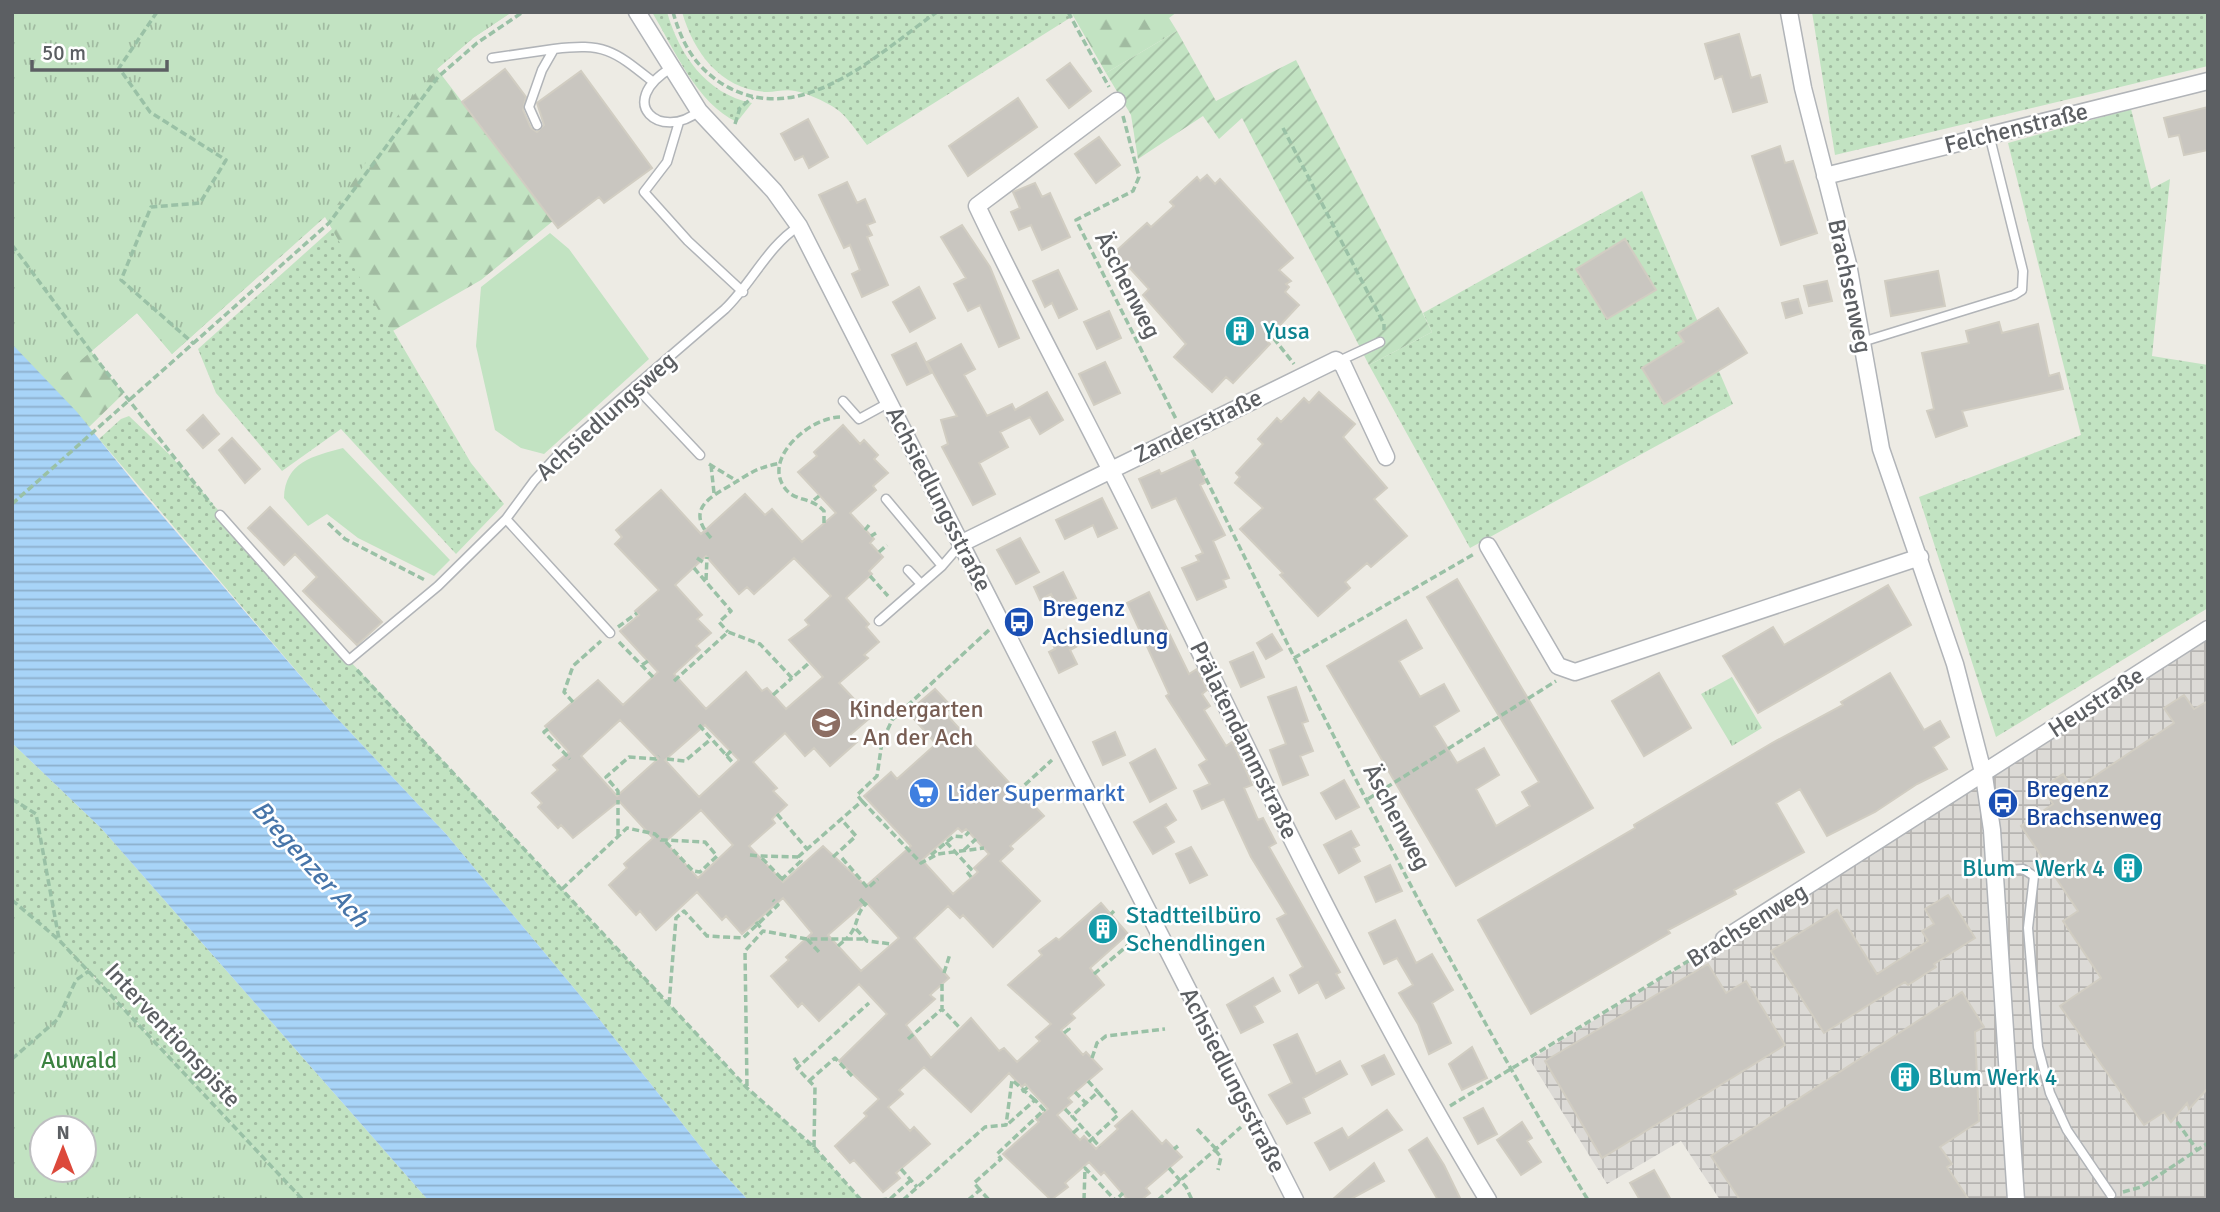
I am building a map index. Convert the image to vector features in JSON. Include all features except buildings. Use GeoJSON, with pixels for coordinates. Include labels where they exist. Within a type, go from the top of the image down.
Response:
{"type":"FeatureCollection","features":[{"type":"Feature","properties":{"kind":"street","name":"Achsiedlungsstraße"},"geometry":{"type":"LineString","coordinates":[[637,12],[699,111],[774,191],[799,226],[1295,1200]]}},
{"type":"Feature","properties":{"kind":"street","name":"Brachsenweg"},"geometry":{"type":"LineString","coordinates":[[1789,12],[1803,88],[1848,264],[1881,449],[1955,664],[1983,776],[1996,870],[2016,1200]]}},
{"type":"Feature","properties":{"kind":"street","name":"Felchenstraße"},"geometry":{"type":"LineString","coordinates":[[1825,176],[2208,81]]}},
{"type":"Feature","properties":{"kind":"street","name":"Prälatendammstraße"},"geometry":{"type":"LineString","coordinates":[[1117,101],[977,206],[1019,296],[1112,469],[1286,827],[1437,1115],[1488,1200]]}},
{"type":"Feature","properties":{"kind":"street","name":"Zanderstraße"},"geometry":{"type":"LineString","coordinates":[[962,543],[1332,361],[1339,361]]}},
{"type":"Feature","properties":{"kind":"street"},"geometry":{"type":"LineString","coordinates":[[1339,361],[1386,457]]}},
{"type":"Feature","properties":{"kind":"street"},"geometry":{"type":"LineString","coordinates":[[1488,546],[1558,666],[1565,671],[1575,672],[1920,557]]}},
{"type":"Feature","properties":{"kind":"street","name":"Heustraße"},"geometry":{"type":"LineString","coordinates":[[1983,776],[2208,629]]}},
{"type":"Feature","properties":{"kind":"street","name":"Brachsenweg"},"geometry":{"type":"LineString","coordinates":[[1724,939],[1983,776]]}},
{"type":"Feature","properties":{"kind":"lane"},"geometry":{"type":"LineString","coordinates":[[492,58],[589,45],[617,53],[652,81]]}},
{"type":"Feature","properties":{"kind":"lane"},"geometry":{"type":"LineString","coordinates":[[537,125],[528,107],[542,70],[554,49]]}},
{"type":"Feature","properties":{"kind":"lane"},"geometry":{"type":"LineString","coordinates":[[671,68],[652,81],[645,90],[645,108],[662,121],[679,122],[699,111]]}},
{"type":"Feature","properties":{"kind":"lane"},"geometry":{"type":"LineString","coordinates":[[679,122],[667,162],[644,192],[688,242],[743,292]]}},
{"type":"Feature","properties":{"kind":"lane"},"geometry":{"type":"LineString","coordinates":[[1862,342],[2014,295],[2022,290],[2023,271],[1989,134]]}},
{"type":"Feature","properties":{"kind":"lane","name":"Achsiedlungsweg"},"geometry":{"type":"LineString","coordinates":[[349,660],[438,586],[506,519],[555,457],[743,292],[770,252],[799,226]]}},
{"type":"Feature","properties":{"kind":"lane"},"geometry":{"type":"LineString","coordinates":[[1339,361],[1380,342]]}},
{"type":"Feature","properties":{"kind":"lane"},"geometry":{"type":"LineString","coordinates":[[635,386],[700,455]]}},
{"type":"Feature","properties":{"kind":"lane"},"geometry":{"type":"LineString","coordinates":[[843,401],[859,419],[890,402]]}},
{"type":"Feature","properties":{"kind":"lane"},"geometry":{"type":"LineString","coordinates":[[886,499],[942,566]]}},
{"type":"Feature","properties":{"kind":"lane"},"geometry":{"type":"LineString","coordinates":[[220,515],[349,660]]}},
{"type":"Feature","properties":{"kind":"lane"},"geometry":{"type":"LineString","coordinates":[[506,519],[610,633]]}},
{"type":"Feature","properties":{"kind":"lane"},"geometry":{"type":"LineString","coordinates":[[879,621],[942,566],[962,543]]}},
{"type":"Feature","properties":{"kind":"lane"},"geometry":{"type":"LineString","coordinates":[[908,570],[921,584]]}},
{"type":"Feature","properties":{"kind":"lane"},"geometry":{"type":"LineString","coordinates":[[1996,870],[2023,869],[2034,876],[2028,928],[2038,1047],[2050,1093],[2067,1130],[2111,1195]]}},
{"type":"Feature","properties":{"kind":"path"},"geometry":{"type":"LineString","coordinates":[[157,12],[119,68],[150,112],[226,160],[201,203],[150,207],[121,280],[194,344]]}},
{"type":"Feature","properties":{"kind":"path"},"geometry":{"type":"LineString","coordinates":[[12,504],[330,223],[351,198],[419,98],[450,65],[523,12]]}},
{"type":"Feature","properties":{"kind":"path"},"geometry":{"type":"LineString","coordinates":[[673,12],[684,44],[705,72],[732,89],[755,97],[797,98],[822,89],[937,12]]}},
{"type":"Feature","properties":{"kind":"path"},"geometry":{"type":"LineString","coordinates":[[1068,12],[1100,70]]}},
{"type":"Feature","properties":{"kind":"path"},"geometry":{"type":"LineString","coordinates":[[734,126],[740,108],[755,97]]}},
{"type":"Feature","properties":{"kind":"path"},"geometry":{"type":"LineString","coordinates":[[1283,128],[1384,324],[1380,342]]}},
{"type":"Feature","properties":{"kind":"path","name":"Äschenweg"},"geometry":{"type":"LineString","coordinates":[[1134,151],[1139,177],[1133,191],[1076,220],[1178,423]]}},
{"type":"Feature","properties":{"kind":"path"},"geometry":{"type":"LineString","coordinates":[[12,246],[129,401],[220,515]]}},
{"type":"Feature","properties":{"kind":"path"},"geometry":{"type":"LineString","coordinates":[[1267,330],[1295,365]]}},
{"type":"Feature","properties":{"kind":"path"},"geometry":{"type":"LineString","coordinates":[[819,496],[814,500],[800,499],[788,491],[781,480],[781,463],[791,444],[808,426],[832,417],[859,419]]}},
{"type":"Feature","properties":{"kind":"path","name":"Äschenweg"},"geometry":{"type":"LineString","coordinates":[[1189,443],[1294,658],[1510,1071],[1588,1200]]}},
{"type":"Feature","properties":{"kind":"path"},"geometry":{"type":"LineString","coordinates":[[700,455],[711,466],[737,481]]}},
{"type":"Feature","properties":{"kind":"path"},"geometry":{"type":"LineString","coordinates":[[711,538],[704,530],[702,505],[753,469],[781,463]]}},
{"type":"Feature","properties":{"kind":"path"},"geometry":{"type":"LineString","coordinates":[[711,466],[714,494]]}},
{"type":"Feature","properties":{"kind":"path"},"geometry":{"type":"LineString","coordinates":[[814,500],[824,512],[824,523]]}},
{"type":"Feature","properties":{"kind":"path"},"geometry":{"type":"LineString","coordinates":[[328,523],[345,539],[438,586]]}},
{"type":"Feature","properties":{"kind":"path"},"geometry":{"type":"LineString","coordinates":[[865,530],[869,525]]}},
{"type":"Feature","properties":{"kind":"path"},"geometry":{"type":"LineString","coordinates":[[879,552],[887,545]]}},
{"type":"Feature","properties":{"kind":"path"},"geometry":{"type":"LineString","coordinates":[[1294,658],[1488,546]]}},
{"type":"Feature","properties":{"kind":"path"},"geometry":{"type":"LineString","coordinates":[[697,558],[707,567]]}},
{"type":"Feature","properties":{"kind":"path"},"geometry":{"type":"LineString","coordinates":[[706,582],[707,558]]}},
{"type":"Feature","properties":{"kind":"path"},"geometry":{"type":"LineString","coordinates":[[707,567],[712,563]]}},
{"type":"Feature","properties":{"kind":"path"},"geometry":{"type":"LineString","coordinates":[[694,568],[731,611],[719,622],[728,632],[760,644],[792,678]]}},
{"type":"Feature","properties":{"kind":"path"},"geometry":{"type":"LineString","coordinates":[[870,576],[897,605]]}},
{"type":"Feature","properties":{"kind":"path"},"geometry":{"type":"LineString","coordinates":[[573,702],[564,692],[573,666],[637,613]]}},
{"type":"Feature","properties":{"kind":"path"},"geometry":{"type":"LineString","coordinates":[[924,862],[916,859],[857,795],[877,776],[882,742],[892,720],[1001,620]]}},
{"type":"Feature","properties":{"kind":"path"},"geometry":{"type":"LineString","coordinates":[[674,681],[728,632]]}},
{"type":"Feature","properties":{"kind":"path"},"geometry":{"type":"LineString","coordinates":[[610,633],[653,677]]}},
{"type":"Feature","properties":{"kind":"path"},"geometry":{"type":"LineString","coordinates":[[349,660],[747,1088],[814,1147],[861,1200]]}},
{"type":"Feature","properties":{"kind":"path"},"geometry":{"type":"LineString","coordinates":[[642,666],[648,661]]}},
{"type":"Feature","properties":{"kind":"path"},"geometry":{"type":"LineString","coordinates":[[773,695],[809,663]]}},
{"type":"Feature","properties":{"kind":"path"},"geometry":{"type":"LineString","coordinates":[[1368,799],[1553,684],[1565,671]]}},
{"type":"Feature","properties":{"kind":"path"},"geometry":{"type":"LineString","coordinates":[[699,725],[734,764]]}},
{"type":"Feature","properties":{"kind":"path"},"geometry":{"type":"LineString","coordinates":[[548,729],[544,732],[569,759]]}},
{"type":"Feature","properties":{"kind":"path"},"geometry":{"type":"LineString","coordinates":[[667,759],[685,761],[711,739]]}},
{"type":"Feature","properties":{"kind":"path"},"geometry":{"type":"LineString","coordinates":[[1017,792],[1066,748]]}},
{"type":"Feature","properties":{"kind":"path"},"geometry":{"type":"LineString","coordinates":[[726,756],[733,749]]}},
{"type":"Feature","properties":{"kind":"path"},"geometry":{"type":"LineString","coordinates":[[618,837],[618,790],[605,779],[629,757],[656,759],[659,756]]}},
{"type":"Feature","properties":{"kind":"path"},"geometry":{"type":"LineString","coordinates":[[12,799],[36,814],[59,940]]}},
{"type":"Feature","properties":{"kind":"path"},"geometry":{"type":"LineString","coordinates":[[750,855],[798,857],[862,801]]}},
{"type":"Feature","properties":{"kind":"path"},"geometry":{"type":"LineString","coordinates":[[777,814],[807,849]]}},
{"type":"Feature","properties":{"kind":"path"},"geometry":{"type":"LineString","coordinates":[[833,857],[856,836],[841,819]]}},
{"type":"Feature","properties":{"kind":"path"},"geometry":{"type":"LineString","coordinates":[[562,889],[627,828],[655,834],[693,871],[700,872],[716,859],[717,856],[705,842],[664,840]]}},
{"type":"Feature","properties":{"kind":"path"},"geometry":{"type":"LineString","coordinates":[[924,862],[954,836],[964,836],[969,832]]}},
{"type":"Feature","properties":{"kind":"path"},"geometry":{"type":"LineString","coordinates":[[963,851],[964,836]]}},
{"type":"Feature","properties":{"kind":"path"},"geometry":{"type":"LineString","coordinates":[[963,851],[976,839]]}},
{"type":"Feature","properties":{"kind":"path"},"geometry":{"type":"LineString","coordinates":[[946,842],[971,869],[967,872],[971,877]]}},
{"type":"Feature","properties":{"kind":"path"},"geometry":{"type":"LineString","coordinates":[[924,862],[938,854],[984,848]]}},
{"type":"Feature","properties":{"kind":"path"},"geometry":{"type":"LineString","coordinates":[[760,856],[781,879],[801,861],[798,857]]}},
{"type":"Feature","properties":{"kind":"path"},"geometry":{"type":"LineString","coordinates":[[843,861],[868,888],[878,879]]}},
{"type":"Feature","properties":{"kind":"path"},"geometry":{"type":"LineString","coordinates":[[838,946],[856,929],[859,910],[866,904],[860,899]]}},
{"type":"Feature","properties":{"kind":"path","name":"Interventionspiste"},"geometry":{"type":"LineString","coordinates":[[12,900],[59,940],[303,1200]]}},
{"type":"Feature","properties":{"kind":"path"},"geometry":{"type":"LineString","coordinates":[[669,1004],[676,918],[682,909],[707,936],[743,938],[778,905],[773,900]]}},
{"type":"Feature","properties":{"kind":"path"},"geometry":{"type":"LineString","coordinates":[[756,922],[762,930],[807,939],[865,939],[892,944]]}},
{"type":"Feature","properties":{"kind":"path"},"geometry":{"type":"LineString","coordinates":[[1094,974],[1154,923]]}},
{"type":"Feature","properties":{"kind":"path"},"geometry":{"type":"LineString","coordinates":[[856,929],[865,939]]}},
{"type":"Feature","properties":{"kind":"path"},"geometry":{"type":"LineString","coordinates":[[747,1088],[744,952],[762,930]]}},
{"type":"Feature","properties":{"kind":"path"},"geometry":{"type":"LineString","coordinates":[[807,939],[820,953]]}},
{"type":"Feature","properties":{"kind":"path","name":"Brachsenweg"},"geometry":{"type":"LineString","coordinates":[[1437,1115],[1724,939]]}},
{"type":"Feature","properties":{"kind":"path"},"geometry":{"type":"LineString","coordinates":[[944,973],[950,954]]}},
{"type":"Feature","properties":{"kind":"path"},"geometry":{"type":"LineString","coordinates":[[1111,960],[1117,965]]}},
{"type":"Feature","properties":{"kind":"path"},"geometry":{"type":"LineString","coordinates":[[12,1059],[58,1019],[76,980],[89,971]]}},
{"type":"Feature","properties":{"kind":"path"},"geometry":{"type":"LineString","coordinates":[[942,984],[942,1009],[960,1028]]}},
{"type":"Feature","properties":{"kind":"path"},"geometry":{"type":"LineString","coordinates":[[935,990],[942,997]]}},
{"type":"Feature","properties":{"kind":"path"},"geometry":{"type":"LineString","coordinates":[[814,1147],[815,1087],[797,1068],[869,1003]]}},
{"type":"Feature","properties":{"kind":"path"},"geometry":{"type":"LineString","coordinates":[[908,1039],[942,1009]]}},
{"type":"Feature","properties":{"kind":"path"},"geometry":{"type":"LineString","coordinates":[[1064,1034],[1069,1029],[1066,1026]]}},
{"type":"Feature","properties":{"kind":"path"},"geometry":{"type":"LineString","coordinates":[[1092,1058],[1097,1043],[1106,1036],[1165,1029]]}},
{"type":"Feature","properties":{"kind":"path"},"geometry":{"type":"LineString","coordinates":[[794,1058],[800,1066]]}},
{"type":"Feature","properties":{"kind":"path"},"geometry":{"type":"LineString","coordinates":[[809,1081],[835,1058],[853,1077]]}},
{"type":"Feature","properties":{"kind":"path"},"geometry":{"type":"LineString","coordinates":[[989,1200],[974,1183],[1001,1158],[997,1154],[1044,1110],[1034,1097],[1022,1091],[1007,1075]]}},
{"type":"Feature","properties":{"kind":"path"},"geometry":{"type":"LineString","coordinates":[[1087,1081],[1118,1115],[1091,1140]]}},
{"type":"Feature","properties":{"kind":"path"},"geometry":{"type":"LineString","coordinates":[[1006,1125],[1015,1082]]}},
{"type":"Feature","properties":{"kind":"path"},"geometry":{"type":"LineString","coordinates":[[1022,1091],[1028,1087]]}},
{"type":"Feature","properties":{"kind":"path"},"geometry":{"type":"LineString","coordinates":[[1075,1092],[1086,1103]]}},
{"type":"Feature","properties":{"kind":"path"},"geometry":{"type":"LineString","coordinates":[[1072,1116],[1098,1092]]}},
{"type":"Feature","properties":{"kind":"path"},"geometry":{"type":"LineString","coordinates":[[903,1200],[985,1127],[1006,1125],[1034,1097]]}},
{"type":"Feature","properties":{"kind":"path"},"geometry":{"type":"LineString","coordinates":[[1065,1109],[1100,1147]]}},
{"type":"Feature","properties":{"kind":"path"},"geometry":{"type":"LineString","coordinates":[[1158,1200],[1252,1117]]}},
{"type":"Feature","properties":{"kind":"path"},"geometry":{"type":"LineString","coordinates":[[2177,1122],[2197,1150]]}},
{"type":"Feature","properties":{"kind":"path"},"geometry":{"type":"LineString","coordinates":[[1073,1133],[1081,1126]]}},
{"type":"Feature","properties":{"kind":"path"},"geometry":{"type":"LineString","coordinates":[[1197,1129],[1221,1157],[1218,1170]]}},
{"type":"Feature","properties":{"kind":"path"},"geometry":{"type":"LineString","coordinates":[[2111,1195],[2141,1187],[2208,1143]]}},
{"type":"Feature","properties":{"kind":"path"},"geometry":{"type":"LineString","coordinates":[[1085,1167],[1091,1163]]}},
{"type":"Feature","properties":{"kind":"path"},"geometry":{"type":"LineString","coordinates":[[1085,1167],[1119,1198]]}},
{"type":"Feature","properties":{"kind":"path"},"geometry":{"type":"LineString","coordinates":[[1084,1200],[1085,1167]]}},
{"type":"Feature","properties":{"kind":"path"},"geometry":{"type":"LineString","coordinates":[[1169,1168],[1192,1200]]}},
{"type":"Feature","properties":{"kind":"path"},"geometry":{"type":"LineString","coordinates":[[901,1169],[917,1187]]}},
{"type":"Feature","properties":{"kind":"path"},"geometry":{"type":"LineString","coordinates":[[880,1200],[890,1199],[911,1180]]}},
{"type":"Feature","properties":{"kind":"path"},"geometry":{"type":"LineString","coordinates":[[968,1200],[980,1189]]}},
{"type":"Feature","properties":{"kind":"shaded area"},"geometry":{"type":"Polygon","coordinates":[[[2208,629],[2208,1200],[1720,1200],[1681,1141],[1607,1184],[1530,1060],[1735,933],[2208,629]]]}},
{"type":"Feature","properties":{"kind":"green space"},"geometry":{"type":"Polygon","coordinates":[[[12,12],[512,12],[473,38],[437,69],[553,221],[481,280],[391,332],[325,217],[172,354],[137,313],[91,351],[123,394],[89,427],[12,344],[12,12]]]}},
{"type":"Feature","properties":{"kind":"green space"},"geometry":{"type":"Polygon","coordinates":[[[12,12],[512,12],[473,38],[437,69],[405,105],[337,205],[172,354],[137,313],[12,418],[12,12]]]}},
{"type":"Feature","properties":{"kind":"green space"},"geometry":{"type":"Polygon","coordinates":[[[652,12],[667,12],[687,57],[708,81],[721,91],[752,103],[737,122],[723,114],[698,89],[652,12]]]}},
{"type":"Feature","properties":{"kind":"green space"},"geometry":{"type":"Polygon","coordinates":[[[682,12],[1071,12],[1073,16],[867,145],[844,115],[821,100],[792,90],[751,90],[723,77],[702,55],[682,12]]]}},
{"type":"Feature","properties":{"kind":"green space"},"geometry":{"type":"Polygon","coordinates":[[[1071,12],[1177,12],[1169,18],[1177,31],[1106,73],[1071,12]]]}},
{"type":"Feature","properties":{"kind":"green space"},"geometry":{"type":"Polygon","coordinates":[[[1812,12],[2208,12],[2208,66],[1835,155],[1812,12]]]}},
{"type":"Feature","properties":{"kind":"green space"},"geometry":{"type":"Polygon","coordinates":[[[1177,31],[1216,101],[1296,60],[1432,332],[1369,365],[1242,118],[1219,139],[1203,116],[1138,159],[1131,115],[1106,73],[1177,31]]]}},
{"type":"Feature","properties":{"kind":"green space"},"geometry":{"type":"Polygon","coordinates":[[[2131,109],[2151,189],[2170,179],[2152,356],[2208,365],[2208,608],[1996,737],[1919,497],[2081,435],[2008,143],[2131,109]]]}},
{"type":"Feature","properties":{"kind":"green space"},"geometry":{"type":"Polygon","coordinates":[[[1642,191],[1733,404],[1470,548],[1369,365],[1432,332],[1423,313],[1642,191]]]}},
{"type":"Feature","properties":{"kind":"green space"},"geometry":{"type":"Polygon","coordinates":[[[333,228],[471,463],[504,504],[456,554],[341,429],[282,471],[216,393],[198,349],[333,228]]]}},
{"type":"Feature","properties":{"kind":"green space"},"geometry":{"type":"Polygon","coordinates":[[[550,233],[569,249],[649,359],[544,454],[521,448],[495,430],[476,346],[481,287],[550,233]]]}},
{"type":"Feature","properties":{"kind":"green space"},"geometry":{"type":"Polygon","coordinates":[[[129,416],[170,455],[349,660],[747,1088],[814,1147],[861,1200],[748,1200],[712,1161],[588,1005],[446,834],[335,716],[99,439],[121,419],[129,416]]]}},
{"type":"Feature","properties":{"kind":"green space"},"geometry":{"type":"Polygon","coordinates":[[[343,448],[450,560],[434,576],[358,538],[327,514],[308,526],[284,498],[289,476],[295,468],[311,458],[343,448]]]}},
{"type":"Feature","properties":{"kind":"green space"},"geometry":{"type":"Polygon","coordinates":[[[1732,677],[1762,728],[1732,746],[1701,694],[1732,677]]]}},
{"type":"Feature","properties":{"kind":"green space"},"geometry":{"type":"Polygon","coordinates":[[[12,743],[101,828],[428,1200],[303,1200],[89,971],[12,900],[12,743]]]}},
{"type":"Feature","properties":{"kind":"green space","name":"Auwald"},"geometry":{"type":"Polygon","coordinates":[[[12,900],[59,940],[303,1200],[12,1200],[12,900]]]}},
{"type":"Feature","properties":{"kind":"water","name":"Bregenzer Ach"},"geometry":{"type":"Polygon","coordinates":[[[12,344],[77,412],[141,491],[335,716],[446,834],[588,1005],[712,1161],[748,1200],[428,1200],[101,828],[12,743],[12,344]]]}},
{"type":"Feature","properties":{"kind":"place","name":"Yusa"},"geometry":{"type":"Point","coordinates":[1240,331]}},
{"type":"Feature","properties":{"kind":"place","name":"Bregenz Achsiedlung"},"geometry":{"type":"Point","coordinates":[1019,622]}},
{"type":"Feature","properties":{"kind":"place","name":"Kindergarten - An der Ach"},"geometry":{"type":"Point","coordinates":[826,723]}},
{"type":"Feature","properties":{"kind":"place","name":"Lider Supermarkt"},"geometry":{"type":"Point","coordinates":[924,793]}},
{"type":"Feature","properties":{"kind":"place","name":"Bregenz Brachsenweg"},"geometry":{"type":"Point","coordinates":[2003,803]}},
{"type":"Feature","properties":{"kind":"place","name":"Blum - Werk 4"},"geometry":{"type":"Point","coordinates":[2128,868]}},
{"type":"Feature","properties":{"kind":"place","name":"Stadtteilbüro Schendlingen"},"geometry":{"type":"Point","coordinates":[1103,929]}},
{"type":"Feature","properties":{"kind":"place","name":"Blum Werk 4"},"geometry":{"type":"Point","coordinates":[1905,1077]}}]}
